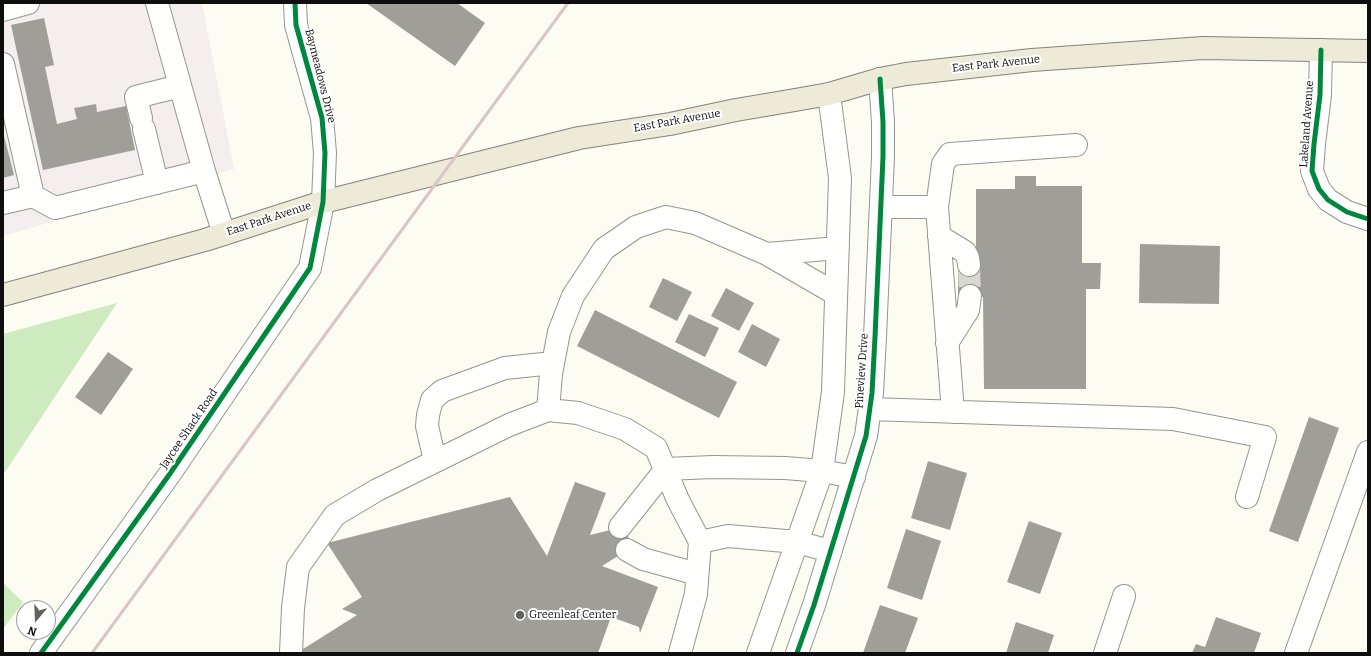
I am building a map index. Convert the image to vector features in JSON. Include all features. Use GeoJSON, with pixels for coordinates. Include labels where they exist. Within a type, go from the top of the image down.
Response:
{"type":"FeatureCollection","features":[{"type":"Feature","properties":{"kind":"main road","name":"East Park Avenue"},"geometry":{"type":"LineString","coordinates":[[3,294],[205,240],[322,202],[579,138],[670,124],[736,110],[829,94],[880,79],[906,74],[996,63],[1203,48],[1368,51]]}},
{"type":"Feature","properties":{"kind":"street"},"geometry":{"type":"LineString","coordinates":[[3,10],[28,3]]}},
{"type":"Feature","properties":{"kind":"street"},"geometry":{"type":"LineString","coordinates":[[158,3],[204,171],[224,234]]}},
{"type":"Feature","properties":{"kind":"street","name":"Baymeadows Drive"},"geometry":{"type":"LineString","coordinates":[[295,3],[296,25],[322,118],[325,153],[322,202]]}},
{"type":"Feature","properties":{"kind":"street","name":"Lakeland Avenue"},"geometry":{"type":"LineString","coordinates":[[1321,50],[1320,95],[1312,171],[1319,189],[1328,200],[1347,212],[1368,219]]}},
{"type":"Feature","properties":{"kind":"street"},"geometry":{"type":"LineString","coordinates":[[3,64],[33,196]]}},
{"type":"Feature","properties":{"kind":"street","name":"Pineview Drive"},"geometry":{"type":"LineString","coordinates":[[797,653],[854,477],[866,436],[870,409],[876,337],[884,122],[880,79]]}},
{"type":"Feature","properties":{"kind":"street"},"geometry":{"type":"LineString","coordinates":[[157,183],[136,97],[180,86]]}},
{"type":"Feature","properties":{"kind":"street"},"geometry":{"type":"LineString","coordinates":[[758,653],[822,471],[833,392],[840,178],[829,94]]}},
{"type":"Feature","properties":{"kind":"street"},"geometry":{"type":"LineString","coordinates":[[953,412],[937,208],[943,164],[950,154],[1076,145]]}},
{"type":"Feature","properties":{"kind":"street"},"geometry":{"type":"LineString","coordinates":[[3,203],[33,196],[54,208],[204,171]]}},
{"type":"Feature","properties":{"kind":"street","name":"Jaycee Shack Road"},"geometry":{"type":"LineString","coordinates":[[41,653],[170,475],[310,268],[322,202]]}},
{"type":"Feature","properties":{"kind":"street"},"geometry":{"type":"LineString","coordinates":[[881,207],[937,208]]}},
{"type":"Feature","properties":{"kind":"street"},"geometry":{"type":"LineString","coordinates":[[548,410],[553,363],[559,332],[573,296],[604,249],[636,227],[666,218],[695,223],[767,254],[836,294]]}},
{"type":"Feature","properties":{"kind":"street"},"geometry":{"type":"LineString","coordinates":[[939,236],[965,252],[969,265]]}},
{"type":"Feature","properties":{"kind":"street"},"geometry":{"type":"LineString","coordinates":[[767,254],[838,248]]}},
{"type":"Feature","properties":{"kind":"street"},"geometry":{"type":"LineString","coordinates":[[947,343],[968,310],[970,296]]}},
{"type":"Feature","properties":{"kind":"street"},"geometry":{"type":"LineString","coordinates":[[435,461],[426,426],[432,400],[442,391],[505,368],[553,363]]}},
{"type":"Feature","properties":{"kind":"street"},"geometry":{"type":"LineString","coordinates":[[870,409],[1173,419],[1265,437],[1247,497]]}},
{"type":"Feature","properties":{"kind":"street"},"geometry":{"type":"LineString","coordinates":[[291,653],[293,608],[298,567],[335,515],[377,490],[435,461],[509,425],[548,410],[578,413],[625,429],[656,448],[678,500],[700,542],[696,594],[680,653]]}},
{"type":"Feature","properties":{"kind":"street"},"geometry":{"type":"LineString","coordinates":[[1296,653],[1368,452]]}},
{"type":"Feature","properties":{"kind":"street"},"geometry":{"type":"LineString","coordinates":[[620,527],[666,469],[714,467],[785,468],[822,471],[854,477]]}},
{"type":"Feature","properties":{"kind":"street"},"geometry":{"type":"LineString","coordinates":[[700,542],[728,536],[797,542],[830,551]]}},
{"type":"Feature","properties":{"kind":"street"},"geometry":{"type":"LineString","coordinates":[[627,550],[643,559],[697,574]]}},
{"type":"Feature","properties":{"kind":"street"},"geometry":{"type":"LineString","coordinates":[[1105,653],[1124,596]]}},
{"type":"Feature","properties":{"kind":"shaded area"},"geometry":{"type":"Polygon","coordinates":[[[3,3],[202,3],[234,169],[3,236],[3,3]]]}},
{"type":"Feature","properties":{"kind":"green space"},"geometry":{"type":"Polygon","coordinates":[[[117,303],[3,475],[3,334],[117,303]]]}},
{"type":"Feature","properties":{"kind":"green space"},"geometry":{"type":"Polygon","coordinates":[[[3,583],[21,600],[16,600],[16,611],[3,629],[3,583]]]}},
{"type":"Feature","properties":{"kind":"building"},"geometry":{"type":"Polygon","coordinates":[[[366,3],[457,3],[485,23],[455,66],[366,3]]]}},
{"type":"Feature","properties":{"kind":"building"},"geometry":{"type":"Polygon","coordinates":[[[44,18],[54,65],[45,67],[57,124],[77,119],[74,108],[96,104],[97,112],[126,106],[135,150],[43,170],[11,25],[44,18]]]}},
{"type":"Feature","properties":{"kind":"building"},"geometry":{"type":"Polygon","coordinates":[[[3,132],[14,175],[3,178],[3,132]]]}},
{"type":"Feature","properties":{"kind":"building"},"geometry":{"type":"Polygon","coordinates":[[[1015,176],[1036,176],[1036,186],[1082,186],[1082,263],[1101,263],[1100,289],[1086,289],[1086,389],[984,389],[983,297],[958,296],[958,265],[976,265],[976,189],[1015,189],[1015,176]]]}},
{"type":"Feature","properties":{"kind":"building"},"geometry":{"type":"Polygon","coordinates":[[[1140,244],[1220,246],[1219,304],[1139,303],[1140,244]]]}},
{"type":"Feature","properties":{"kind":"building"},"geometry":{"type":"Polygon","coordinates":[[[663,278],[692,292],[677,321],[649,307],[663,278]]]}},
{"type":"Feature","properties":{"kind":"building"},"geometry":{"type":"Polygon","coordinates":[[[726,288],[754,303],[739,331],[711,316],[726,288]]]}},
{"type":"Feature","properties":{"kind":"building"},"geometry":{"type":"Polygon","coordinates":[[[595,310],[737,382],[719,418],[577,346],[595,310]]]}},
{"type":"Feature","properties":{"kind":"building"},"geometry":{"type":"Polygon","coordinates":[[[689,314],[719,328],[705,357],[675,342],[689,314]]]}},
{"type":"Feature","properties":{"kind":"building"},"geometry":{"type":"Polygon","coordinates":[[[752,324],[780,339],[766,367],[738,352],[752,324]]]}},
{"type":"Feature","properties":{"kind":"building"},"geometry":{"type":"Polygon","coordinates":[[[108,352],[133,369],[101,415],[75,397],[108,352]]]}},
{"type":"Feature","properties":{"kind":"building"},"geometry":{"type":"Polygon","coordinates":[[[1309,417],[1339,428],[1298,542],[1269,531],[1309,417]]]}},
{"type":"Feature","properties":{"kind":"building"},"geometry":{"type":"Polygon","coordinates":[[[928,461],[967,473],[950,530],[911,518],[928,461]]]}},
{"type":"Feature","properties":{"kind":"building"},"geometry":{"type":"Polygon","coordinates":[[[575,482],[606,493],[590,535],[622,527],[634,546],[602,566],[658,587],[640,633],[639,627],[611,617],[598,653],[301,653],[300,651],[357,615],[342,609],[362,597],[327,543],[510,497],[547,556],[575,482]]]}},
{"type":"Feature","properties":{"kind":"building"},"geometry":{"type":"Polygon","coordinates":[[[1029,521],[1062,533],[1040,594],[1007,582],[1029,521]]]}},
{"type":"Feature","properties":{"kind":"building"},"geometry":{"type":"Polygon","coordinates":[[[906,529],[941,541],[922,600],[887,588],[906,529]]]}},
{"type":"Feature","properties":{"kind":"building"},"geometry":{"type":"Polygon","coordinates":[[[880,605],[918,618],[905,653],[863,653],[880,605]]]}},
{"type":"Feature","properties":{"kind":"building"},"geometry":{"type":"Polygon","coordinates":[[[1216,617],[1261,633],[1254,653],[1192,653],[1196,644],[1205,647],[1216,617]]]}},
{"type":"Feature","properties":{"kind":"building"},"geometry":{"type":"Polygon","coordinates":[[[1016,622],[1054,635],[1048,653],[1006,653],[1016,622]]]}},
{"type":"Feature","properties":{"kind":"tunnel"},"geometry":{"type":"LineString","coordinates":[[969,265],[970,296]]}},
{"type":"Feature","properties":{"kind":"railway"},"geometry":{"type":"LineString","coordinates":[[92,653],[568,3]]}},
{"type":"Feature","properties":{"kind":"cycle path"},"geometry":{"type":"LineString","coordinates":[[41,653],[169,475],[310,268],[323,202],[325,153],[322,118],[296,25],[295,3]]}},
{"type":"Feature","properties":{"kind":"cycle path"},"geometry":{"type":"LineString","coordinates":[[1321,50],[1320,95],[1312,171],[1319,189],[1328,200],[1347,212],[1368,219]]}},
{"type":"Feature","properties":{"kind":"cycle path"},"geometry":{"type":"LineString","coordinates":[[797,653],[814,605],[866,436],[872,393],[883,157],[883,122],[880,79]]}},
{"type":"Feature","properties":{"kind":"place","name":"Greenleaf Center"},"geometry":{"type":"Point","coordinates":[520,615]}}]}
